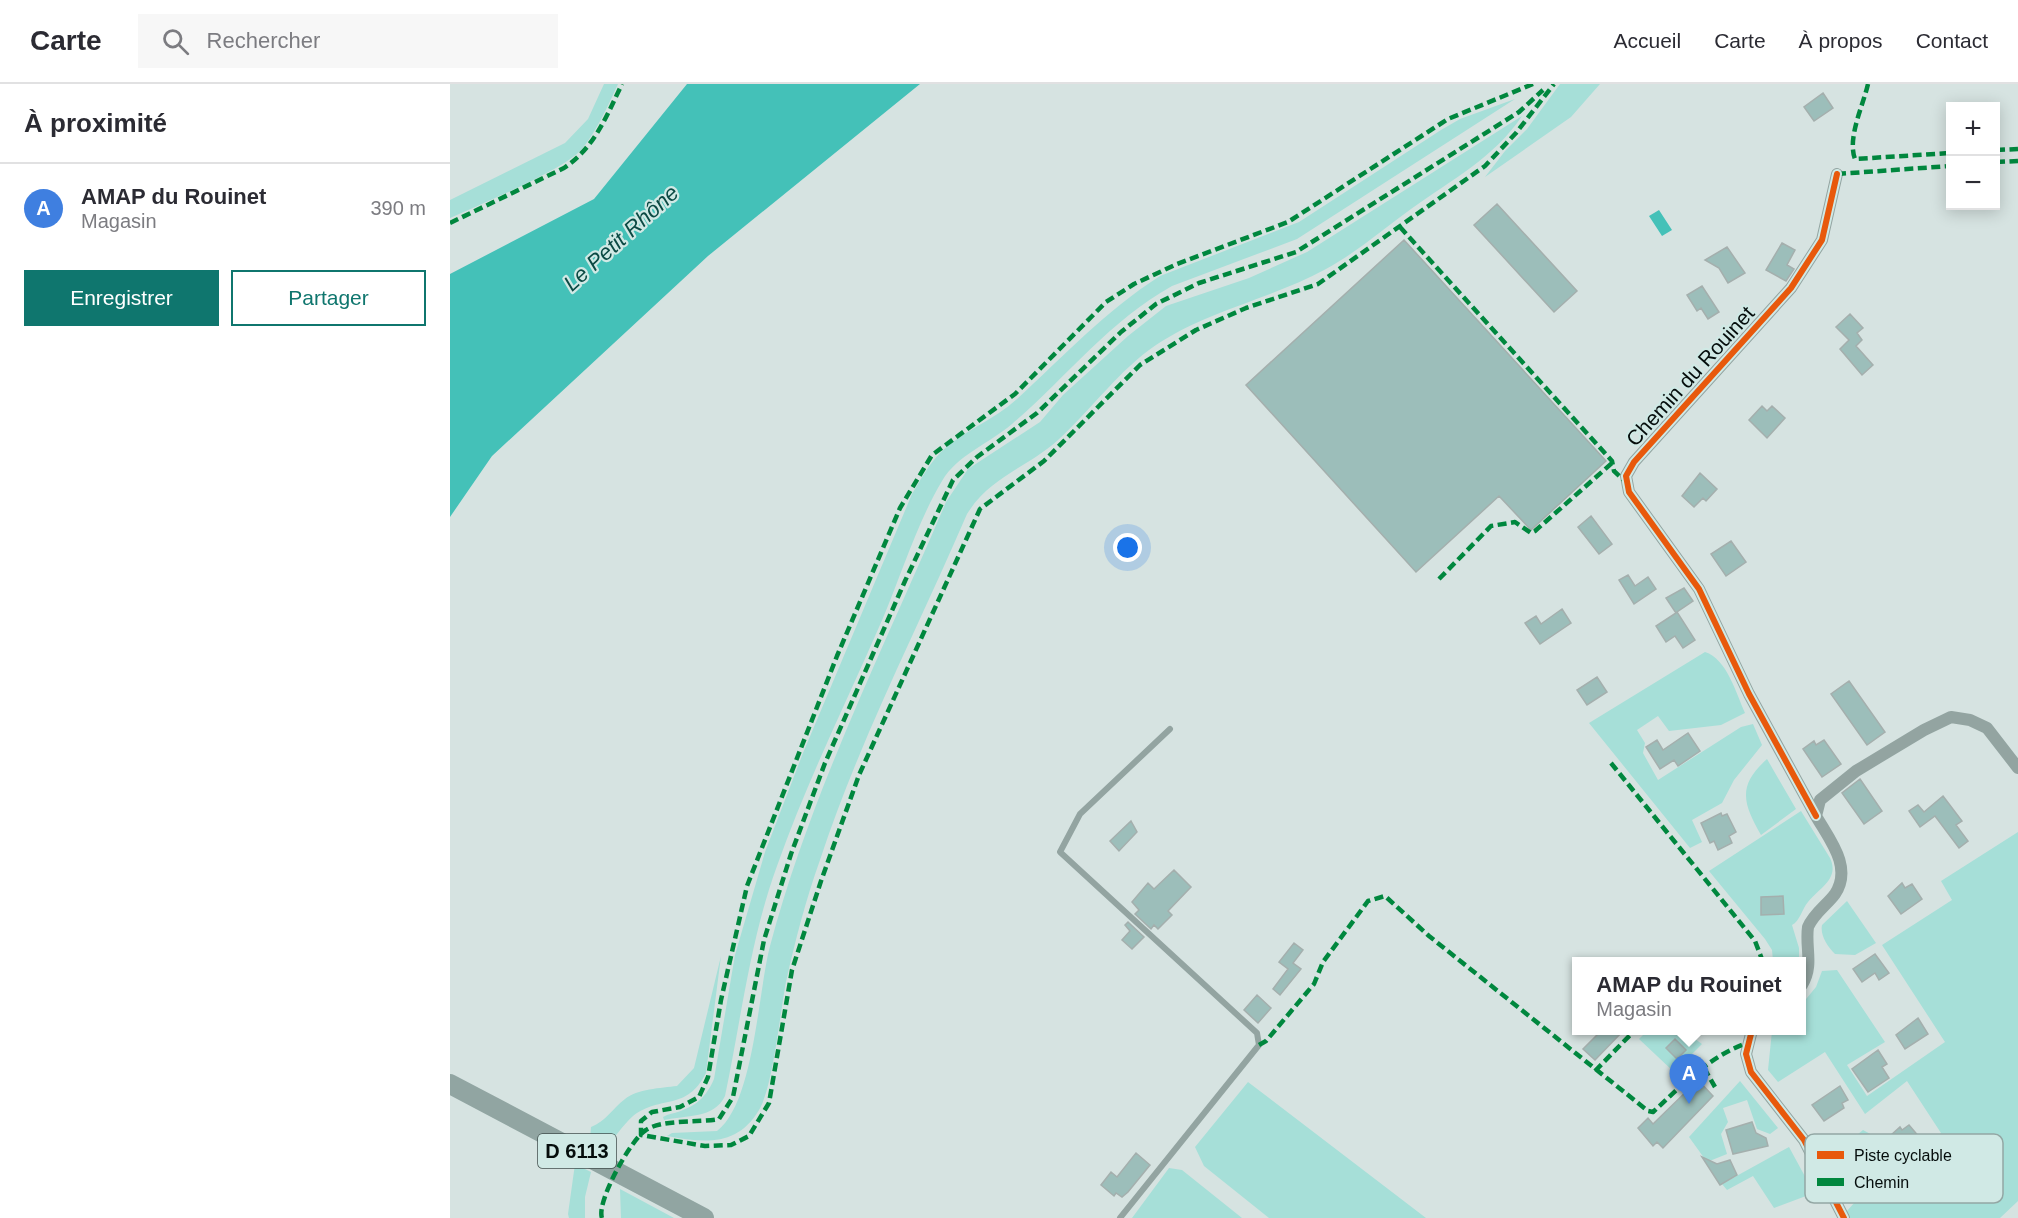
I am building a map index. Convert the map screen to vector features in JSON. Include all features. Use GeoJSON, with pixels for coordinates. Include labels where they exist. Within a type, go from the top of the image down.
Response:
{"type":"FeatureCollection","features":[{"type":"Feature","properties":{"kind":"main road","name":"D 6113"},"geometry":{"type":"LineString","coordinates":[[450,1084],[704,1218]]}},
{"type":"Feature","properties":{"kind":"street","name":"Chemin du Rouinet"},"geometry":{"type":"LineString","coordinates":[[1806,978],[1809,962],[1808,927],[1840,884],[1842,867],[1838,854],[1749,694],[1699,589],[1629,492],[1626,476],[1634,462],[1791,288],[1822,240],[1837,174]]}},
{"type":"Feature","properties":{"kind":"street"},"geometry":{"type":"LineString","coordinates":[[1816,816],[1820,800],[1857,771],[1924,730],[1951,717],[1970,720],[1987,728],[2018,768]]}},
{"type":"Feature","properties":{"kind":"street"},"geometry":{"type":"LineString","coordinates":[[1751,1035],[1746,1054],[1751,1072],[1805,1142]]}},
{"type":"Feature","properties":{"kind":"street"},"geometry":{"type":"LineString","coordinates":[[1836,1203],[1844,1218]]}},
{"type":"Feature","properties":{"kind":"lane"},"geometry":{"type":"LineString","coordinates":[[1120,1218],[1259,1045],[1257,1033],[1060,852],[1080,814],[1170,729]]}},
{"type":"Feature","properties":{"kind":"shaded area"},"geometry":{"type":"Polygon","coordinates":[[[604,84],[618,84],[593,134],[582,149],[558,167],[520,187],[450,218],[450,200],[565,143],[588,119],[604,84]]]}},
{"type":"Feature","properties":{"kind":"shaded area"},"geometry":{"type":"Polygon","coordinates":[[[1560,84],[1600,84],[1571,117],[1485,177],[1505,151],[1527,129],[1560,84]]]}},
{"type":"Feature","properties":{"kind":"shaded area"},"geometry":{"type":"Polygon","coordinates":[[[1515,99],[1297,239],[1172,286],[1149,300],[1108,333],[1012,424],[948,472],[917,531],[883,618],[801,803],[777,866],[753,951],[725,1096],[714,1109],[707,1112],[664,1120],[663,1117],[683,1110],[701,1099],[714,1079],[735,955],[765,852],[803,753],[912,494],[937,457],[959,438],[1017,399],[1103,319],[1160,276],[1299,222],[1460,119],[1515,99]]]}},
{"type":"Feature","properties":{"kind":"shaded area"},"geometry":{"type":"Polygon","coordinates":[[[1522,116],[1511,131],[1485,156],[1337,263],[1284,289],[1218,313],[1156,345],[1130,366],[1058,440],[998,481],[977,501],[967,514],[890,685],[836,816],[810,890],[797,936],[786,982],[772,1068],[759,1110],[741,1131],[719,1140],[694,1140],[667,1136],[672,1133],[717,1131],[729,1117],[739,1097],[753,1045],[770,946],[806,832],[850,721],[946,502],[968,469],[1040,422],[1063,395],[1128,336],[1166,306],[1249,278],[1307,252],[1522,116]]]}},
{"type":"Feature","properties":{"kind":"shaded area"},"geometry":{"type":"Polygon","coordinates":[[[1705,652],[1713,656],[1725,669],[1745,713],[1721,725],[1669,731],[1658,716],[1637,730],[1645,743],[1643,753],[1658,780],[1741,727],[1753,724],[1762,745],[1734,780],[1722,803],[1692,820],[1702,842],[1690,848],[1589,723],[1705,652]]]}},
{"type":"Feature","properties":{"kind":"shaded area"},"geometry":{"type":"Polygon","coordinates":[[[1767,759],[1796,809],[1761,835],[1750,813],[1746,795],[1751,778],[1767,759]]]}},
{"type":"Feature","properties":{"kind":"shaded area"},"geometry":{"type":"Polygon","coordinates":[[[1801,811],[1830,858],[1832,872],[1827,883],[1808,902],[1797,921],[1792,925],[1799,948],[1799,957],[1773,957],[1772,950],[1765,939],[1709,871],[1801,811]]]}},
{"type":"Feature","properties":{"kind":"shaded area"},"geometry":{"type":"Polygon","coordinates":[[[2018,832],[2018,1201],[2000,1218],[1848,1218],[1846,1212],[1854,1203],[2003,1203],[2003,1134],[1940,1134],[1907,1081],[1865,1114],[1825,1052],[1778,1082],[1768,1070],[1772,1035],[1806,1035],[1806,999],[1816,987],[1822,971],[1837,970],[1885,1042],[1847,1065],[1867,1096],[1945,1042],[1882,945],[1952,900],[1941,881],[2018,832]]]}},
{"type":"Feature","properties":{"kind":"shaded area"},"geometry":{"type":"Polygon","coordinates":[[[1847,901],[1876,943],[1855,955],[1835,954],[1822,933],[1822,925],[1847,901]]]}},
{"type":"Feature","properties":{"kind":"shaded area"},"geometry":{"type":"Polygon","coordinates":[[[721,956],[706,1073],[698,1085],[682,1098],[654,1105],[633,1116],[606,1149],[590,1140],[591,1127],[605,1118],[625,1099],[643,1091],[677,1086],[694,1068],[721,956]]]}},
{"type":"Feature","properties":{"kind":"shaded area"},"geometry":{"type":"Polygon","coordinates":[[[1643,1035],[1690,1035],[1702,1044],[1674,1072],[1639,1039],[1643,1035]]]}},
{"type":"Feature","properties":{"kind":"shaded area"},"geometry":{"type":"Polygon","coordinates":[[[1740,1081],[1778,1128],[1770,1134],[1757,1129],[1747,1100],[1723,1108],[1728,1122],[1721,1134],[1727,1154],[1707,1162],[1689,1137],[1740,1081]]]}},
{"type":"Feature","properties":{"kind":"shaded area"},"geometry":{"type":"Polygon","coordinates":[[[1248,1082],[1426,1218],[1269,1218],[1204,1166],[1195,1147],[1248,1082]]]}},
{"type":"Feature","properties":{"kind":"shaded area"},"geometry":{"type":"Polygon","coordinates":[[[1863,1130],[1870,1134],[1858,1134],[1863,1130]]]}},
{"type":"Feature","properties":{"kind":"shaded area"},"geometry":{"type":"Polygon","coordinates":[[[1789,1147],[1805,1176],[1805,1196],[1774,1208],[1753,1176],[1727,1190],[1722,1184],[1789,1147]]]}},
{"type":"Feature","properties":{"kind":"shaded area"},"geometry":{"type":"Polygon","coordinates":[[[575,1164],[591,1172],[585,1197],[585,1218],[569,1218],[568,1214],[575,1164]]]}},
{"type":"Feature","properties":{"kind":"shaded area"},"geometry":{"type":"Polygon","coordinates":[[[1169,1168],[1182,1170],[1242,1218],[1132,1218],[1169,1168]]]}},
{"type":"Feature","properties":{"kind":"shaded area"},"geometry":{"type":"Polygon","coordinates":[[[620,1189],[674,1218],[621,1218],[620,1189]]]}},
{"type":"Feature","properties":{"kind":"water","name":"Le Petit Rhône"},"geometry":{"type":"Polygon","coordinates":[[[687,84],[920,84],[708,256],[492,456],[450,517],[450,274],[594,199],[687,84]]]}},
{"type":"Feature","properties":{"kind":"water"},"geometry":{"type":"Polygon","coordinates":[[[1659,210],[1672,230],[1662,236],[1649,216],[1659,210]]]}},
{"type":"Feature","properties":{"kind":"building"},"geometry":{"type":"Polygon","coordinates":[[[1823,93],[1833,108],[1814,121],[1804,107],[1823,93]]]}},
{"type":"Feature","properties":{"kind":"building"},"geometry":{"type":"Polygon","coordinates":[[[1497,204],[1577,291],[1554,312],[1474,225],[1497,204]]]}},
{"type":"Feature","properties":{"kind":"building"},"geometry":{"type":"Polygon","coordinates":[[[1404,240],[1606,461],[1531,530],[1499,496],[1416,572],[1246,385],[1404,240]]]}},
{"type":"Feature","properties":{"kind":"building"},"geometry":{"type":"Polygon","coordinates":[[[1782,243],[1795,250],[1787,265],[1794,269],[1786,281],[1766,270],[1782,243]]]}},
{"type":"Feature","properties":{"kind":"building"},"geometry":{"type":"Polygon","coordinates":[[[1727,247],[1745,273],[1728,283],[1719,268],[1705,260],[1727,247]]]}},
{"type":"Feature","properties":{"kind":"building"},"geometry":{"type":"Polygon","coordinates":[[[1702,286],[1719,312],[1708,319],[1701,308],[1697,311],[1687,295],[1702,286]]]}},
{"type":"Feature","properties":{"kind":"building"},"geometry":{"type":"Polygon","coordinates":[[[1850,314],[1863,328],[1857,333],[1862,340],[1856,346],[1873,365],[1862,375],[1840,349],[1849,340],[1836,327],[1850,314]]]}},
{"type":"Feature","properties":{"kind":"building"},"geometry":{"type":"Polygon","coordinates":[[[1762,406],[1767,411],[1772,406],[1785,418],[1767,438],[1749,420],[1762,406]]]}},
{"type":"Feature","properties":{"kind":"building"},"geometry":{"type":"Polygon","coordinates":[[[1700,473],[1717,489],[1706,501],[1703,498],[1694,507],[1682,496],[1700,473]]]}},
{"type":"Feature","properties":{"kind":"building"},"geometry":{"type":"Polygon","coordinates":[[[1591,516],[1612,544],[1599,554],[1578,527],[1591,516]]]}},
{"type":"Feature","properties":{"kind":"building"},"geometry":{"type":"Polygon","coordinates":[[[1731,541],[1746,562],[1726,576],[1711,554],[1731,541]]]}},
{"type":"Feature","properties":{"kind":"building"},"geometry":{"type":"Polygon","coordinates":[[[1628,575],[1635,586],[1648,577],[1656,589],[1634,604],[1619,580],[1628,575]]]}},
{"type":"Feature","properties":{"kind":"building"},"geometry":{"type":"Polygon","coordinates":[[[1684,588],[1693,601],[1677,612],[1695,640],[1683,648],[1675,636],[1666,642],[1656,626],[1676,613],[1666,598],[1684,588]]]}},
{"type":"Feature","properties":{"kind":"building"},"geometry":{"type":"Polygon","coordinates":[[[1562,609],[1571,623],[1540,644],[1525,623],[1536,616],[1541,624],[1562,609]]]}},
{"type":"Feature","properties":{"kind":"building"},"geometry":{"type":"Polygon","coordinates":[[[1597,677],[1607,692],[1587,705],[1577,690],[1597,677]]]}},
{"type":"Feature","properties":{"kind":"building"},"geometry":{"type":"Polygon","coordinates":[[[1849,681],[1885,732],[1867,745],[1831,694],[1849,681]]]}},
{"type":"Feature","properties":{"kind":"building"},"geometry":{"type":"Polygon","coordinates":[[[1688,733],[1700,751],[1678,766],[1674,760],[1660,769],[1646,747],[1657,740],[1663,750],[1688,733]]]}},
{"type":"Feature","properties":{"kind":"building"},"geometry":{"type":"Polygon","coordinates":[[[1824,740],[1841,764],[1822,777],[1803,749],[1814,741],[1816,745],[1824,740]]]}},
{"type":"Feature","properties":{"kind":"building"},"geometry":{"type":"Polygon","coordinates":[[[1860,779],[1882,811],[1864,824],[1842,793],[1860,779]]]}},
{"type":"Feature","properties":{"kind":"building"},"geometry":{"type":"Polygon","coordinates":[[[1943,796],[1962,821],[1956,825],[1968,841],[1959,848],[1935,816],[1920,827],[1909,811],[1918,805],[1924,812],[1943,796]]]}},
{"type":"Feature","properties":{"kind":"building"},"geometry":{"type":"Polygon","coordinates":[[[1721,813],[1722,816],[1727,814],[1736,832],[1729,836],[1732,843],[1718,850],[1714,841],[1710,843],[1701,823],[1721,813]]]}},
{"type":"Feature","properties":{"kind":"building"},"geometry":{"type":"Polygon","coordinates":[[[1131,821],[1137,832],[1119,851],[1110,841],[1131,821]]]}},
{"type":"Feature","properties":{"kind":"building"},"geometry":{"type":"Polygon","coordinates":[[[1174,870],[1191,887],[1168,911],[1172,915],[1158,929],[1154,925],[1151,929],[1135,914],[1139,910],[1132,902],[1148,883],[1154,889],[1174,870]]]}},
{"type":"Feature","properties":{"kind":"building"},"geometry":{"type":"Polygon","coordinates":[[[1902,883],[1905,888],[1912,884],[1922,899],[1901,914],[1888,896],[1902,883]]]}},
{"type":"Feature","properties":{"kind":"building"},"geometry":{"type":"Polygon","coordinates":[[[1783,896],[1784,914],[1761,915],[1761,897],[1783,896]]]}},
{"type":"Feature","properties":{"kind":"building"},"geometry":{"type":"Polygon","coordinates":[[[1128,922],[1144,937],[1132,949],[1122,940],[1130,931],[1125,925],[1128,922]]]}},
{"type":"Feature","properties":{"kind":"building"},"geometry":{"type":"Polygon","coordinates":[[[1294,943],[1303,950],[1293,963],[1301,969],[1280,995],[1273,989],[1288,969],[1279,962],[1294,943]]]}},
{"type":"Feature","properties":{"kind":"building"},"geometry":{"type":"Polygon","coordinates":[[[1875,954],[1889,973],[1879,980],[1875,973],[1862,982],[1853,969],[1875,954]]]}},
{"type":"Feature","properties":{"kind":"building"},"geometry":{"type":"Polygon","coordinates":[[[1257,995],[1271,1008],[1258,1023],[1244,1010],[1257,995]]]}},
{"type":"Feature","properties":{"kind":"building"},"geometry":{"type":"Polygon","coordinates":[[[1918,1018],[1928,1034],[1905,1049],[1896,1035],[1918,1018]]]}},
{"type":"Feature","properties":{"kind":"building"},"geometry":{"type":"Polygon","coordinates":[[[1597,1035],[1619,1035],[1595,1060],[1583,1049],[1597,1035]]]}},
{"type":"Feature","properties":{"kind":"building"},"geometry":{"type":"Polygon","coordinates":[[[1675,1039],[1686,1050],[1677,1059],[1666,1048],[1675,1039]]]}},
{"type":"Feature","properties":{"kind":"building"},"geometry":{"type":"Polygon","coordinates":[[[1878,1050],[1887,1064],[1882,1067],[1889,1078],[1868,1092],[1852,1069],[1878,1050]]]}},
{"type":"Feature","properties":{"kind":"building"},"geometry":{"type":"Polygon","coordinates":[[[1698,1080],[1713,1096],[1663,1148],[1657,1142],[1653,1146],[1638,1128],[1648,1118],[1653,1124],[1698,1080]]]}},
{"type":"Feature","properties":{"kind":"building"},"geometry":{"type":"Polygon","coordinates":[[[1840,1086],[1848,1100],[1842,1103],[1844,1108],[1824,1121],[1812,1105],[1840,1086]]]}},
{"type":"Feature","properties":{"kind":"building"},"geometry":{"type":"Polygon","coordinates":[[[1752,1122],[1756,1133],[1766,1138],[1768,1146],[1733,1154],[1726,1130],[1752,1122]]]}},
{"type":"Feature","properties":{"kind":"building"},"geometry":{"type":"Polygon","coordinates":[[[1909,1125],[1917,1134],[1892,1134],[1900,1127],[1902,1130],[1909,1125]]]}},
{"type":"Feature","properties":{"kind":"building"},"geometry":{"type":"Polygon","coordinates":[[[1136,1153],[1150,1165],[1128,1192],[1122,1197],[1116,1193],[1114,1196],[1101,1185],[1111,1172],[1117,1177],[1136,1153]]]}},
{"type":"Feature","properties":{"kind":"building"},"geometry":{"type":"Polygon","coordinates":[[[1702,1157],[1717,1164],[1730,1160],[1737,1175],[1720,1185],[1702,1157]]]}},
{"type":"Feature","properties":{"kind":"marked path"},"geometry":{"type":"LineString","coordinates":[[450,223],[564,168],[575,160],[599,130],[622,84]]}},
{"type":"Feature","properties":{"kind":"marked path"},"geometry":{"type":"LineString","coordinates":[[1533,84],[1448,119],[1288,222],[1177,264],[1134,284],[1106,302],[1015,394],[932,455],[900,508],[837,656],[747,886],[721,1000],[708,1077],[699,1097],[680,1107],[652,1112],[641,1121],[641,1135],[705,1146],[731,1145],[749,1136],[769,1103],[792,970],[821,881],[859,775],[980,509],[1044,461],[1140,365],[1196,330],[1246,308],[1318,284],[1485,166],[1516,133],[1554,84]]}},
{"type":"Feature","properties":{"kind":"marked path"},"geometry":{"type":"LineString","coordinates":[[1868,84],[1854,132],[1855,159],[1946,153]]}},
{"type":"Feature","properties":{"kind":"marked path"},"geometry":{"type":"LineString","coordinates":[[602,1218],[604,1199],[609,1185],[632,1145],[646,1130],[661,1124],[719,1119],[733,1097],[764,940],[791,854],[825,763],[905,581],[953,480],[977,457],[1037,413],[1121,332],[1156,304],[1199,283],[1296,252],[1519,112],[1543,90]]}},
{"type":"Feature","properties":{"kind":"marked path"},"geometry":{"type":"LineString","coordinates":[[2000,150],[2018,149]]}},
{"type":"Feature","properties":{"kind":"marked path"},"geometry":{"type":"LineString","coordinates":[[2000,162],[2018,161]]}},
{"type":"Feature","properties":{"kind":"marked path"},"geometry":{"type":"LineString","coordinates":[[1837,174],[1946,166]]}},
{"type":"Feature","properties":{"kind":"marked path"},"geometry":{"type":"LineString","coordinates":[[1400,227],[1612,461],[1614,471],[1628,484]]}},
{"type":"Feature","properties":{"kind":"marked path"},"geometry":{"type":"LineString","coordinates":[[1439,579],[1491,526],[1515,522],[1531,533],[1535,531],[1612,463]]}},
{"type":"Feature","properties":{"kind":"marked path"},"geometry":{"type":"LineString","coordinates":[[1611,763],[1755,941],[1761,957]]}},
{"type":"Feature","properties":{"kind":"marked path"},"geometry":{"type":"LineString","coordinates":[[1259,1045],[1266,1041],[1314,984],[1323,962],[1368,901],[1385,896],[1429,936],[1648,1111],[1653,1112],[1709,1063],[1747,1043]]}},
{"type":"Feature","properties":{"kind":"marked path"},"geometry":{"type":"LineString","coordinates":[[1595,1071],[1630,1035]]}},
{"type":"Feature","properties":{"kind":"marked path"},"geometry":{"type":"LineString","coordinates":[[1704,1068],[1715,1087]]}},
{"type":"Feature","properties":{"kind":"cycle path"},"geometry":{"type":"LineString","coordinates":[[1816,816],[1749,694],[1699,589],[1629,492],[1626,476],[1634,462],[1791,288],[1822,240],[1837,174]]}},
{"type":"Feature","properties":{"kind":"cycle path"},"geometry":{"type":"LineString","coordinates":[[1751,1035],[1746,1054],[1751,1072],[1805,1142]]}},
{"type":"Feature","properties":{"kind":"cycle path"},"geometry":{"type":"LineString","coordinates":[[1836,1203],[1844,1218]]}},
{"type":"Feature","properties":{"kind":"place","name":"AMAP du Rouinet"},"geometry":{"type":"Point","coordinates":[1689,1104]}}]}
